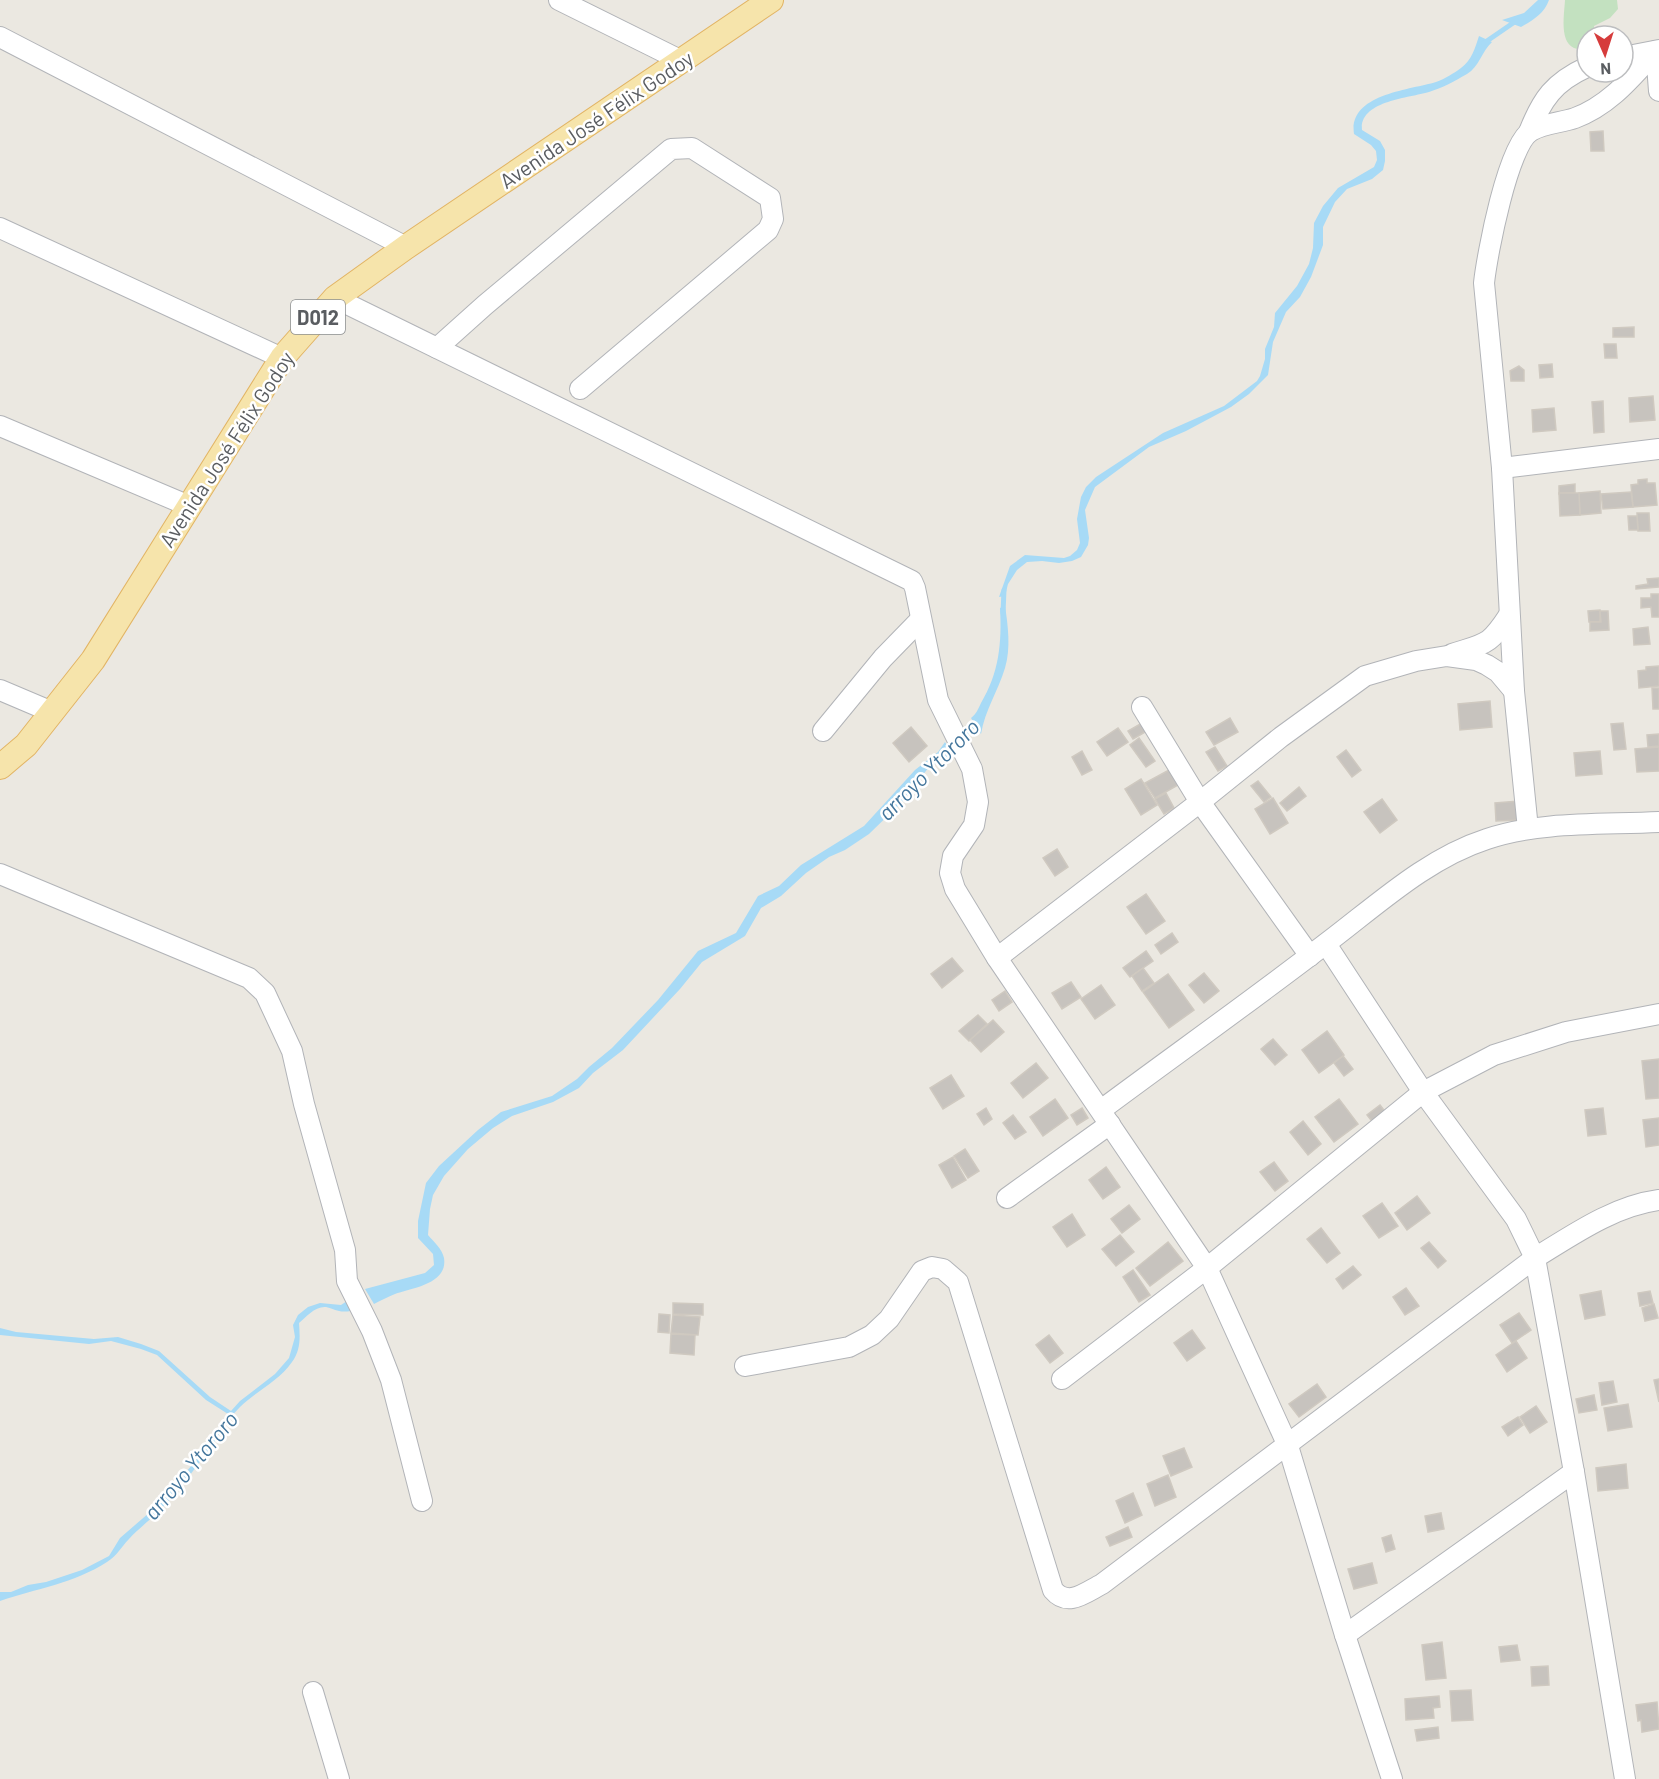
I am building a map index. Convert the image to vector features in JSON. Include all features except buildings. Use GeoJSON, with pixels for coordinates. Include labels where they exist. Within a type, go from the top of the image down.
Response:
{"type":"FeatureCollection","features":[{"type":"Feature","properties":{"kind":"main road","name":"Avenida José Félix Godoy"},"geometry":{"type":"LineString","coordinates":[[0,767],[26,745],[93,660],[282,358],[335,298],[406,247],[771,0]]}},
{"type":"Feature","properties":{"kind":"street"},"geometry":{"type":"LineString","coordinates":[[559,0],[682,62]]}},
{"type":"Feature","properties":{"kind":"street"},"geometry":{"type":"LineString","coordinates":[[0,37],[406,247]]}},
{"type":"Feature","properties":{"kind":"street"},"geometry":{"type":"LineString","coordinates":[[1635,55],[1658,50]]}},
{"type":"Feature","properties":{"kind":"street"},"geometry":{"type":"LineString","coordinates":[[1658,50],[1659,91]]}},
{"type":"Feature","properties":{"kind":"street"},"geometry":{"type":"LineString","coordinates":[[1529,132],[1575,118],[1617,94],[1658,50]]}},
{"type":"Feature","properties":{"kind":"street"},"geometry":{"type":"LineString","coordinates":[[1528,829],[1514,691],[1502,468],[1484,283],[1486,263],[1509,170],[1518,148],[1529,132],[1540,105],[1549,94],[1575,73]]}},
{"type":"Feature","properties":{"kind":"street"},"geometry":{"type":"LineString","coordinates":[[437,348],[502,290],[671,149],[692,148],[770,198],[773,219],[768,230],[579,389]]}},
{"type":"Feature","properties":{"kind":"street"},"geometry":{"type":"LineString","coordinates":[[0,228],[282,358]]}},
{"type":"Feature","properties":{"kind":"street"},"geometry":{"type":"LineString","coordinates":[[335,298],[912,581],[938,700],[972,769],[978,802],[974,825],[953,856],[950,873],[955,889],[997,958],[1208,1268],[1288,1446],[1345,1635],[1392,1779]]}},
{"type":"Feature","properties":{"kind":"street"},"geometry":{"type":"LineString","coordinates":[[0,426],[189,506]]}},
{"type":"Feature","properties":{"kind":"street"},"geometry":{"type":"LineString","coordinates":[[1502,468],[1659,449]]}},
{"type":"Feature","properties":{"kind":"street"},"geometry":{"type":"LineString","coordinates":[[997,958],[1281,737],[1365,676],[1416,661],[1447,656],[1486,643],[1495,636],[1509,615]]}},
{"type":"Feature","properties":{"kind":"street"},"geometry":{"type":"LineString","coordinates":[[823,731],[883,658],[920,620]]}},
{"type":"Feature","properties":{"kind":"street"},"geometry":{"type":"LineString","coordinates":[[1447,656],[1476,660],[1487,665],[1498,672],[1514,691]]}},
{"type":"Feature","properties":{"kind":"street"},"geometry":{"type":"LineString","coordinates":[[0,690],[52,712]]}},
{"type":"Feature","properties":{"kind":"street"},"geometry":{"type":"LineString","coordinates":[[1142,706],[1200,802],[1318,950],[1423,1092],[1516,1219],[1535,1258],[1574,1472],[1625,1779]]}},
{"type":"Feature","properties":{"kind":"street"},"geometry":{"type":"LineString","coordinates":[[1006,1198],[1384,897],[1448,856],[1486,839],[1528,829],[1659,822]]}},
{"type":"Feature","properties":{"kind":"street"},"geometry":{"type":"LineString","coordinates":[[0,874],[249,978],[265,993],[292,1051],[304,1104],[345,1250],[347,1281],[391,1380],[422,1501]]}},
{"type":"Feature","properties":{"kind":"street"},"geometry":{"type":"LineString","coordinates":[[1062,1379],[1208,1268],[1423,1092],[1494,1055],[1566,1032],[1659,1014]]}},
{"type":"Feature","properties":{"kind":"street"},"geometry":{"type":"LineString","coordinates":[[745,1366],[849,1347],[872,1335],[889,1319],[922,1271],[932,1267],[944,1269],[958,1282],[1053,1590],[1059,1597],[1076,1598],[1102,1584],[1535,1258],[1588,1225],[1649,1201],[1659,1200]]}},
{"type":"Feature","properties":{"kind":"street"},"geometry":{"type":"LineString","coordinates":[[1345,1635],[1574,1472]]}},
{"type":"Feature","properties":{"kind":"street"},"geometry":{"type":"LineString","coordinates":[[312,1692],[339,1779]]}},
{"type":"Feature","properties":{"kind":"green space"},"geometry":{"type":"Polygon","coordinates":[[[1565,0],[1617,0],[1618,9],[1610,18],[1598,24],[1575,24],[1575,48],[1567,40],[1564,25],[1565,0]]]}},
{"type":"Feature","properties":{"kind":"water"},"geometry":{"type":"Polygon","coordinates":[[[1538,0],[1549,0],[1541,13],[1521,27],[1502,20],[1524,13],[1538,0]]]}},
{"type":"Feature","properties":{"kind":"water"},"geometry":{"type":"Polygon","coordinates":[[[1479,36],[1492,42],[1475,67],[1467,74],[1434,90],[1387,102],[1368,113],[1363,120],[1362,130],[1380,141],[1385,150],[1383,170],[1372,179],[1347,189],[1335,202],[1323,227],[1323,245],[1311,277],[1300,297],[1286,312],[1273,342],[1268,375],[1249,394],[1231,407],[1186,431],[1149,447],[1095,487],[1085,510],[1089,538],[1081,557],[1059,563],[1027,562],[1017,570],[1008,584],[1005,596],[999,597],[1010,566],[1025,555],[1064,558],[1077,550],[1080,543],[1077,519],[1081,497],[1086,487],[1096,477],[1163,433],[1224,406],[1257,381],[1265,359],[1265,349],[1274,327],[1275,313],[1297,286],[1309,264],[1313,248],[1314,223],[1323,206],[1338,188],[1374,167],[1377,160],[1376,151],[1371,145],[1354,134],[1355,121],[1361,110],[1370,102],[1383,96],[1436,82],[1452,74],[1461,68],[1473,54],[1479,36]]]}},
{"type":"Feature","properties":{"kind":"water"},"geometry":{"type":"Polygon","coordinates":[[[1005,606],[1008,637],[1007,660],[985,717],[981,734],[971,718],[977,711],[992,680],[1000,646],[1000,608],[1005,606]]]}},
{"type":"Feature","properties":{"kind":"water"},"geometry":{"type":"Polygon","coordinates":[[[945,742],[953,756],[929,767],[902,802],[869,834],[845,850],[829,857],[806,873],[781,896],[761,908],[745,936],[702,962],[623,1050],[593,1073],[579,1088],[553,1102],[512,1116],[493,1128],[468,1149],[444,1176],[433,1195],[428,1235],[444,1258],[444,1267],[440,1274],[427,1284],[395,1294],[374,1304],[365,1289],[425,1273],[434,1265],[433,1254],[418,1238],[418,1221],[426,1183],[439,1166],[501,1112],[552,1096],[577,1079],[612,1048],[658,1000],[698,951],[736,933],[758,896],[779,886],[801,865],[864,826],[915,770],[938,752],[945,742]]]}},
{"type":"Feature","properties":{"kind":"water"},"geometry":{"type":"Polygon","coordinates":[[[347,1301],[351,1311],[322,1307],[311,1312],[299,1323],[298,1348],[287,1369],[240,1407],[176,1492],[132,1535],[114,1557],[82,1575],[0,1601],[0,1592],[11,1592],[28,1585],[46,1582],[82,1570],[109,1556],[120,1538],[157,1506],[192,1465],[228,1414],[206,1400],[157,1355],[111,1341],[89,1344],[0,1335],[0,1328],[16,1332],[94,1339],[118,1337],[141,1344],[159,1351],[210,1397],[231,1411],[240,1401],[275,1374],[289,1358],[295,1337],[293,1325],[298,1315],[308,1307],[320,1303],[341,1305],[347,1301]]]}},
{"type":"Feature","properties":{"kind":"waterway","name":"arroyo Ytororo"},"geometry":{"type":"LineString","coordinates":[[1484,43],[1516,21]]}},
{"type":"Feature","properties":{"kind":"waterway","name":"arroyo Ytororo"},"geometry":{"type":"LineString","coordinates":[[1003,613],[1004,590]]}},
{"type":"Feature","properties":{"kind":"waterway","name":"arroyo Ytororo"},"geometry":{"type":"LineString","coordinates":[[945,753],[979,720]]}}]}
